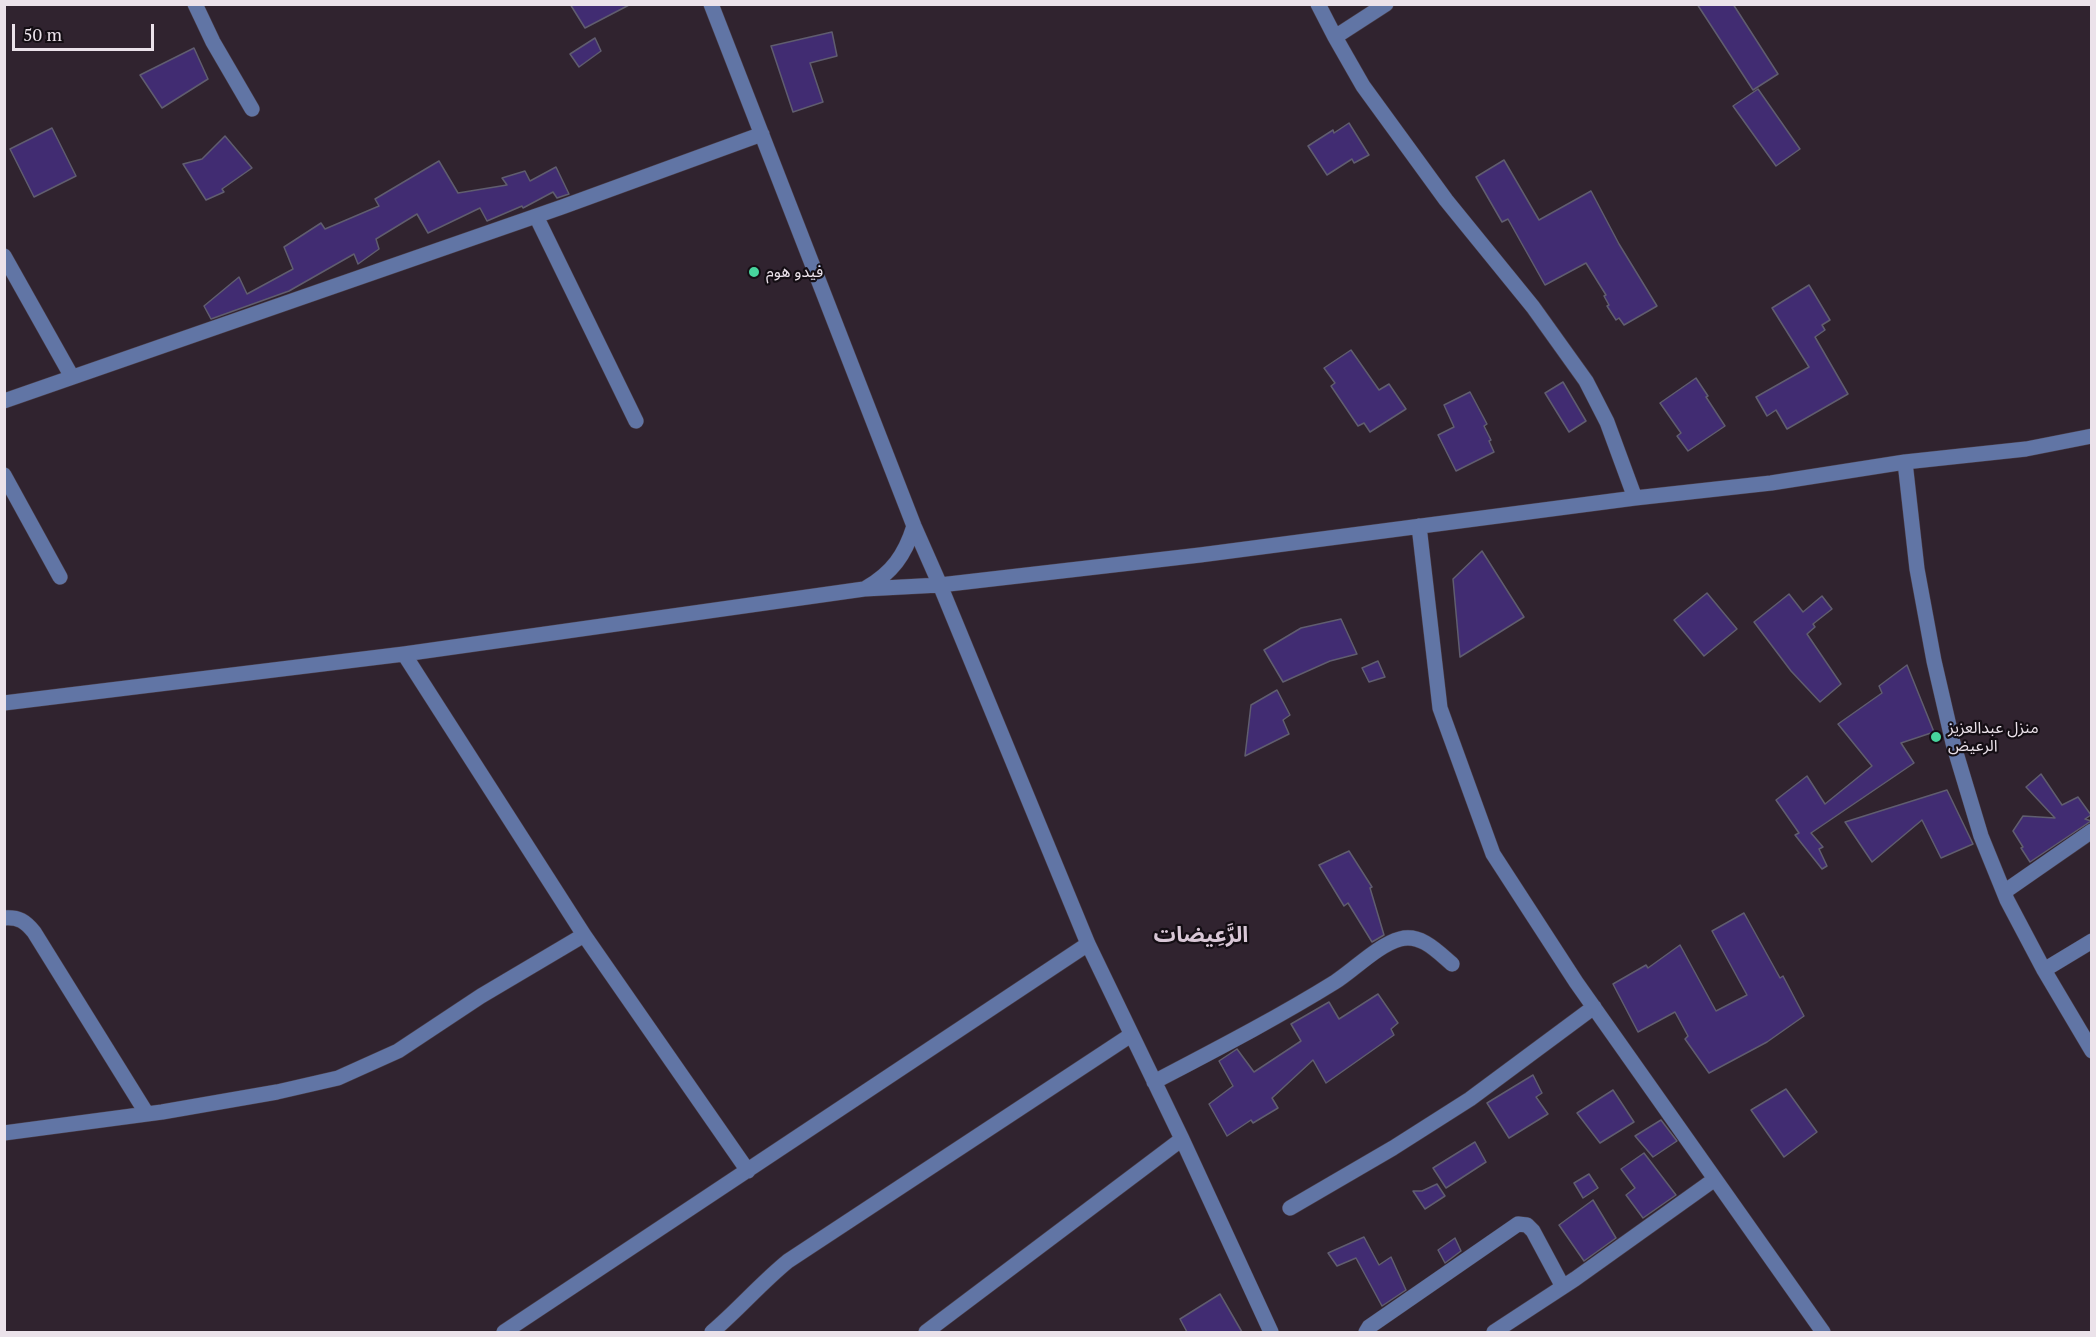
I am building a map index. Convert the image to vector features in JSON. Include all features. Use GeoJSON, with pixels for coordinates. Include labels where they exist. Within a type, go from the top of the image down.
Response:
{"type":"FeatureCollection","features":[{"type":"Feature","properties":{"kind":"street"},"geometry":{"type":"LineString","coordinates":[[195,4],[213,42],[252,109]]}},
{"type":"Feature","properties":{"kind":"street"},"geometry":{"type":"LineString","coordinates":[[711,4],[914,526],[1088,944],[1182,1139],[1271,1332]]}},
{"type":"Feature","properties":{"kind":"street"},"geometry":{"type":"LineString","coordinates":[[1318,4],[1363,86],[1446,200],[1533,307],[1586,381],[1610,430],[1635,498]]}},
{"type":"Feature","properties":{"kind":"street"},"geometry":{"type":"LineString","coordinates":[[1335,38],[1386,4]]}},
{"type":"Feature","properties":{"kind":"street"},"geometry":{"type":"LineString","coordinates":[[4,402],[536,216],[762,134]]}},
{"type":"Feature","properties":{"kind":"street"},"geometry":{"type":"LineString","coordinates":[[536,216],[636,421]]}},
{"type":"Feature","properties":{"kind":"street"},"geometry":{"type":"LineString","coordinates":[[4,256],[72,377]]}},
{"type":"Feature","properties":{"kind":"street"},"geometry":{"type":"LineString","coordinates":[[4,703],[404,654],[864,589],[940,585],[1200,555],[1635,498],[1771,483],[1905,462],[2026,449],[2091,436]]}},
{"type":"Feature","properties":{"kind":"street"},"geometry":{"type":"LineString","coordinates":[[1905,462],[1917,569],[1934,660],[1953,743],[1981,836],[2004,892],[2044,970],[2091,1051]]}},
{"type":"Feature","properties":{"kind":"street"},"geometry":{"type":"LineString","coordinates":[[4,475],[60,577]]}},
{"type":"Feature","properties":{"kind":"street"},"geometry":{"type":"LineString","coordinates":[[864,589],[896,563],[908,544],[914,526]]}},
{"type":"Feature","properties":{"kind":"street"},"geometry":{"type":"LineString","coordinates":[[1419,526],[1440,708],[1493,854],[1594,1007],[1818,1331]]}},
{"type":"Feature","properties":{"kind":"street"},"geometry":{"type":"LineString","coordinates":[[404,654],[584,935],[747,1171]]}},
{"type":"Feature","properties":{"kind":"street"},"geometry":{"type":"LineString","coordinates":[[2004,892],[2091,831]]}},
{"type":"Feature","properties":{"kind":"street"},"geometry":{"type":"LineString","coordinates":[[4,918],[15,917],[25,921],[34,932],[147,1114]]}},
{"type":"Feature","properties":{"kind":"street"},"geometry":{"type":"LineString","coordinates":[[4,1134],[147,1114],[277,1092],[338,1078],[398,1051],[481,996],[584,935]]}},
{"type":"Feature","properties":{"kind":"street"},"geometry":{"type":"LineString","coordinates":[[1154,1082],[1252,1030],[1402,938],[1413,938],[1429,944],[1452,964]]}},
{"type":"Feature","properties":{"kind":"street"},"geometry":{"type":"LineString","coordinates":[[2044,970],[2091,941]]}},
{"type":"Feature","properties":{"kind":"street"},"geometry":{"type":"LineString","coordinates":[[504,1332],[1088,944]]}},
{"type":"Feature","properties":{"kind":"street"},"geometry":{"type":"LineString","coordinates":[[1290,1208],[1393,1148],[1470,1098],[1594,1007]]}},
{"type":"Feature","properties":{"kind":"street"},"geometry":{"type":"LineString","coordinates":[[712,1332],[741,1307],[765,1280],[788,1261],[1131,1035]]}},
{"type":"Feature","properties":{"kind":"street"},"geometry":{"type":"LineString","coordinates":[[926,1332],[1182,1139]]}},
{"type":"Feature","properties":{"kind":"street"},"geometry":{"type":"LineString","coordinates":[[1494,1332],[1563,1287],[1715,1179]]}},
{"type":"Feature","properties":{"kind":"street"},"geometry":{"type":"LineString","coordinates":[[1366,1332],[1369,1327],[1518,1224],[1527,1225],[1533,1231],[1563,1287]]}},
{"type":"Feature","properties":{"kind":"building"},"geometry":{"type":"Polygon","coordinates":[[[570,4],[631,4],[585,28],[570,4]]]}},
{"type":"Feature","properties":{"kind":"building"},"geometry":{"type":"Polygon","coordinates":[[[1697,4],[1733,4],[1778,74],[1753,90],[1697,4]]]}},
{"type":"Feature","properties":{"kind":"building"},"geometry":{"type":"Polygon","coordinates":[[[832,32],[837,56],[810,63],[823,102],[793,112],[771,46],[832,32]]]}},
{"type":"Feature","properties":{"kind":"building"},"geometry":{"type":"Polygon","coordinates":[[[595,38],[601,51],[579,67],[570,54],[595,38]]]}},
{"type":"Feature","properties":{"kind":"building"},"geometry":{"type":"Polygon","coordinates":[[[194,48],[208,79],[162,108],[140,75],[194,48]]]}},
{"type":"Feature","properties":{"kind":"building"},"geometry":{"type":"Polygon","coordinates":[[[1758,89],[1800,149],[1776,166],[1733,106],[1758,89]]]}},
{"type":"Feature","properties":{"kind":"building"},"geometry":{"type":"Polygon","coordinates":[[[1349,123],[1369,155],[1354,163],[1352,159],[1327,175],[1308,146],[1349,123]]]}},
{"type":"Feature","properties":{"kind":"building"},"geometry":{"type":"Polygon","coordinates":[[[52,128],[76,176],[34,197],[10,149],[52,128]]]}},
{"type":"Feature","properties":{"kind":"building"},"geometry":{"type":"Polygon","coordinates":[[[225,136],[252,168],[222,189],[224,192],[206,200],[183,164],[202,159],[225,136]]]}},
{"type":"Feature","properties":{"kind":"building"},"geometry":{"type":"Polygon","coordinates":[[[1504,160],[1539,220],[1591,191],[1619,244],[1657,306],[1624,325],[1619,318],[1616,320],[1607,306],[1609,305],[1604,296],[1606,295],[1586,263],[1545,285],[1508,219],[1502,222],[1476,177],[1504,160]]]}},
{"type":"Feature","properties":{"kind":"building"},"geometry":{"type":"Polygon","coordinates":[[[439,161],[458,193],[507,185],[502,178],[525,171],[530,181],[556,167],[569,194],[557,198],[553,192],[523,208],[522,206],[487,221],[480,208],[428,233],[417,214],[376,239],[379,249],[358,264],[354,254],[289,291],[211,319],[204,306],[239,277],[247,294],[293,269],[284,247],[321,223],[325,229],[379,206],[375,199],[439,161]]]}},
{"type":"Feature","properties":{"kind":"building"},"geometry":{"type":"Polygon","coordinates":[[[1809,285],[1830,320],[1822,325],[1825,330],[1815,337],[1848,394],[1787,429],[1776,410],[1767,416],[1756,397],[1809,367],[1772,308],[1809,285]]]}},
{"type":"Feature","properties":{"kind":"building"},"geometry":{"type":"Polygon","coordinates":[[[1351,350],[1379,390],[1389,384],[1406,409],[1370,432],[1364,423],[1358,426],[1331,386],[1335,383],[1324,368],[1351,350]]]}},
{"type":"Feature","properties":{"kind":"building"},"geometry":{"type":"Polygon","coordinates":[[[1696,378],[1725,426],[1688,451],[1677,436],[1681,433],[1660,403],[1696,378]]]}},
{"type":"Feature","properties":{"kind":"building"},"geometry":{"type":"Polygon","coordinates":[[[1563,382],[1586,421],[1569,432],[1545,393],[1563,382]]]}},
{"type":"Feature","properties":{"kind":"building"},"geometry":{"type":"Polygon","coordinates":[[[1470,392],[1487,424],[1484,426],[1494,452],[1456,471],[1438,435],[1454,427],[1444,405],[1470,392]]]}},
{"type":"Feature","properties":{"kind":"building"},"geometry":{"type":"Polygon","coordinates":[[[1482,551],[1524,617],[1460,657],[1453,579],[1482,551]]]}},
{"type":"Feature","properties":{"kind":"building"},"geometry":{"type":"Polygon","coordinates":[[[1707,593],[1737,629],[1704,656],[1674,620],[1707,593]]]}},
{"type":"Feature","properties":{"kind":"building"},"geometry":{"type":"Polygon","coordinates":[[[1789,594],[1803,612],[1822,596],[1832,609],[1813,624],[1815,627],[1807,634],[1841,684],[1820,702],[1791,671],[1754,622],[1789,594]]]}},
{"type":"Feature","properties":{"kind":"building"},"geometry":{"type":"Polygon","coordinates":[[[1341,619],[1357,654],[1330,661],[1283,682],[1264,650],[1301,628],[1341,619]]]}},
{"type":"Feature","properties":{"kind":"building"},"geometry":{"type":"Polygon","coordinates":[[[1378,661],[1385,677],[1369,682],[1362,668],[1378,661]]]}},
{"type":"Feature","properties":{"kind":"building"},"geometry":{"type":"Polygon","coordinates":[[[1907,665],[1934,732],[1901,743],[1914,763],[1811,833],[1823,847],[1819,849],[1827,866],[1822,869],[1795,835],[1799,833],[1776,800],[1807,776],[1825,804],[1872,766],[1838,724],[1882,693],[1879,686],[1907,665]]]}},
{"type":"Feature","properties":{"kind":"building"},"geometry":{"type":"Polygon","coordinates":[[[1277,690],[1290,715],[1283,720],[1289,734],[1245,756],[1251,705],[1277,690]]]}},
{"type":"Feature","properties":{"kind":"building"},"geometry":{"type":"Polygon","coordinates":[[[2041,774],[2062,805],[2078,797],[2091,815],[2085,819],[2091,821],[2030,862],[2013,831],[2023,816],[2055,818],[2026,787],[2041,774]]]}},
{"type":"Feature","properties":{"kind":"building"},"geometry":{"type":"Polygon","coordinates":[[[1947,790],[1973,844],[1941,858],[1922,820],[1872,862],[1845,822],[1947,790]]]}},
{"type":"Feature","properties":{"kind":"building"},"geometry":{"type":"Polygon","coordinates":[[[1349,851],[1372,887],[1370,888],[1384,935],[1372,942],[1348,903],[1344,906],[1319,865],[1349,851]]]}},
{"type":"Feature","properties":{"kind":"building"},"geometry":{"type":"Polygon","coordinates":[[[1744,913],[1780,978],[1783,976],[1804,1016],[1767,1042],[1709,1073],[1685,1039],[1688,1036],[1675,1012],[1638,1032],[1613,984],[1646,965],[1648,968],[1680,945],[1716,1011],[1747,995],[1712,931],[1744,913]]]}},
{"type":"Feature","properties":{"kind":"building"},"geometry":{"type":"Polygon","coordinates":[[[1378,994],[1398,1023],[1391,1029],[1394,1035],[1326,1083],[1313,1060],[1272,1098],[1278,1108],[1253,1123],[1251,1120],[1227,1136],[1209,1104],[1233,1086],[1219,1061],[1237,1049],[1254,1072],[1301,1041],[1291,1024],[1329,1002],[1339,1019],[1378,994]]]}},
{"type":"Feature","properties":{"kind":"building"},"geometry":{"type":"Polygon","coordinates":[[[1533,1075],[1542,1093],[1536,1097],[1548,1114],[1509,1138],[1487,1103],[1533,1075]]]}},
{"type":"Feature","properties":{"kind":"building"},"geometry":{"type":"Polygon","coordinates":[[[1786,1089],[1817,1132],[1784,1157],[1751,1110],[1786,1089]]]}},
{"type":"Feature","properties":{"kind":"building"},"geometry":{"type":"Polygon","coordinates":[[[1613,1090],[1634,1122],[1600,1143],[1577,1113],[1613,1090]]]}},
{"type":"Feature","properties":{"kind":"building"},"geometry":{"type":"Polygon","coordinates":[[[1661,1120],[1677,1141],[1653,1157],[1635,1136],[1661,1120]]]}},
{"type":"Feature","properties":{"kind":"building"},"geometry":{"type":"Polygon","coordinates":[[[1475,1142],[1486,1162],[1446,1188],[1433,1168],[1475,1142]]]}},
{"type":"Feature","properties":{"kind":"building"},"geometry":{"type":"Polygon","coordinates":[[[1644,1153],[1676,1195],[1643,1218],[1626,1195],[1635,1188],[1621,1169],[1644,1153]]]}},
{"type":"Feature","properties":{"kind":"building"},"geometry":{"type":"Polygon","coordinates":[[[1589,1174],[1598,1188],[1583,1198],[1574,1183],[1589,1174]]]}},
{"type":"Feature","properties":{"kind":"building"},"geometry":{"type":"Polygon","coordinates":[[[1437,1184],[1445,1196],[1425,1209],[1413,1191],[1422,1191],[1437,1184]]]}},
{"type":"Feature","properties":{"kind":"building"},"geometry":{"type":"Polygon","coordinates":[[[1593,1200],[1616,1238],[1584,1261],[1559,1225],[1593,1200]]]}},
{"type":"Feature","properties":{"kind":"building"},"geometry":{"type":"Polygon","coordinates":[[[1364,1237],[1379,1265],[1391,1257],[1406,1290],[1382,1306],[1356,1258],[1337,1266],[1328,1253],[1364,1237]]]}},
{"type":"Feature","properties":{"kind":"building"},"geometry":{"type":"Polygon","coordinates":[[[1455,1238],[1461,1251],[1445,1263],[1438,1250],[1455,1238]]]}},
{"type":"Feature","properties":{"kind":"building"},"geometry":{"type":"Polygon","coordinates":[[[1220,1294],[1242,1332],[1187,1332],[1180,1319],[1220,1294]]]}},
{"type":"Feature","properties":{"kind":"place","name":"فيدو هوم"},"geometry":{"type":"Point","coordinates":[754,272]}},
{"type":"Feature","properties":{"kind":"place","name":"منزل عبدالعزيز الرعيض"},"geometry":{"type":"Point","coordinates":[1936,737]}},
{"type":"Feature","properties":{"kind":"district","name":"الرَّعِيضات"},"geometry":{"type":"Point","coordinates":[1201,936]}}]}
